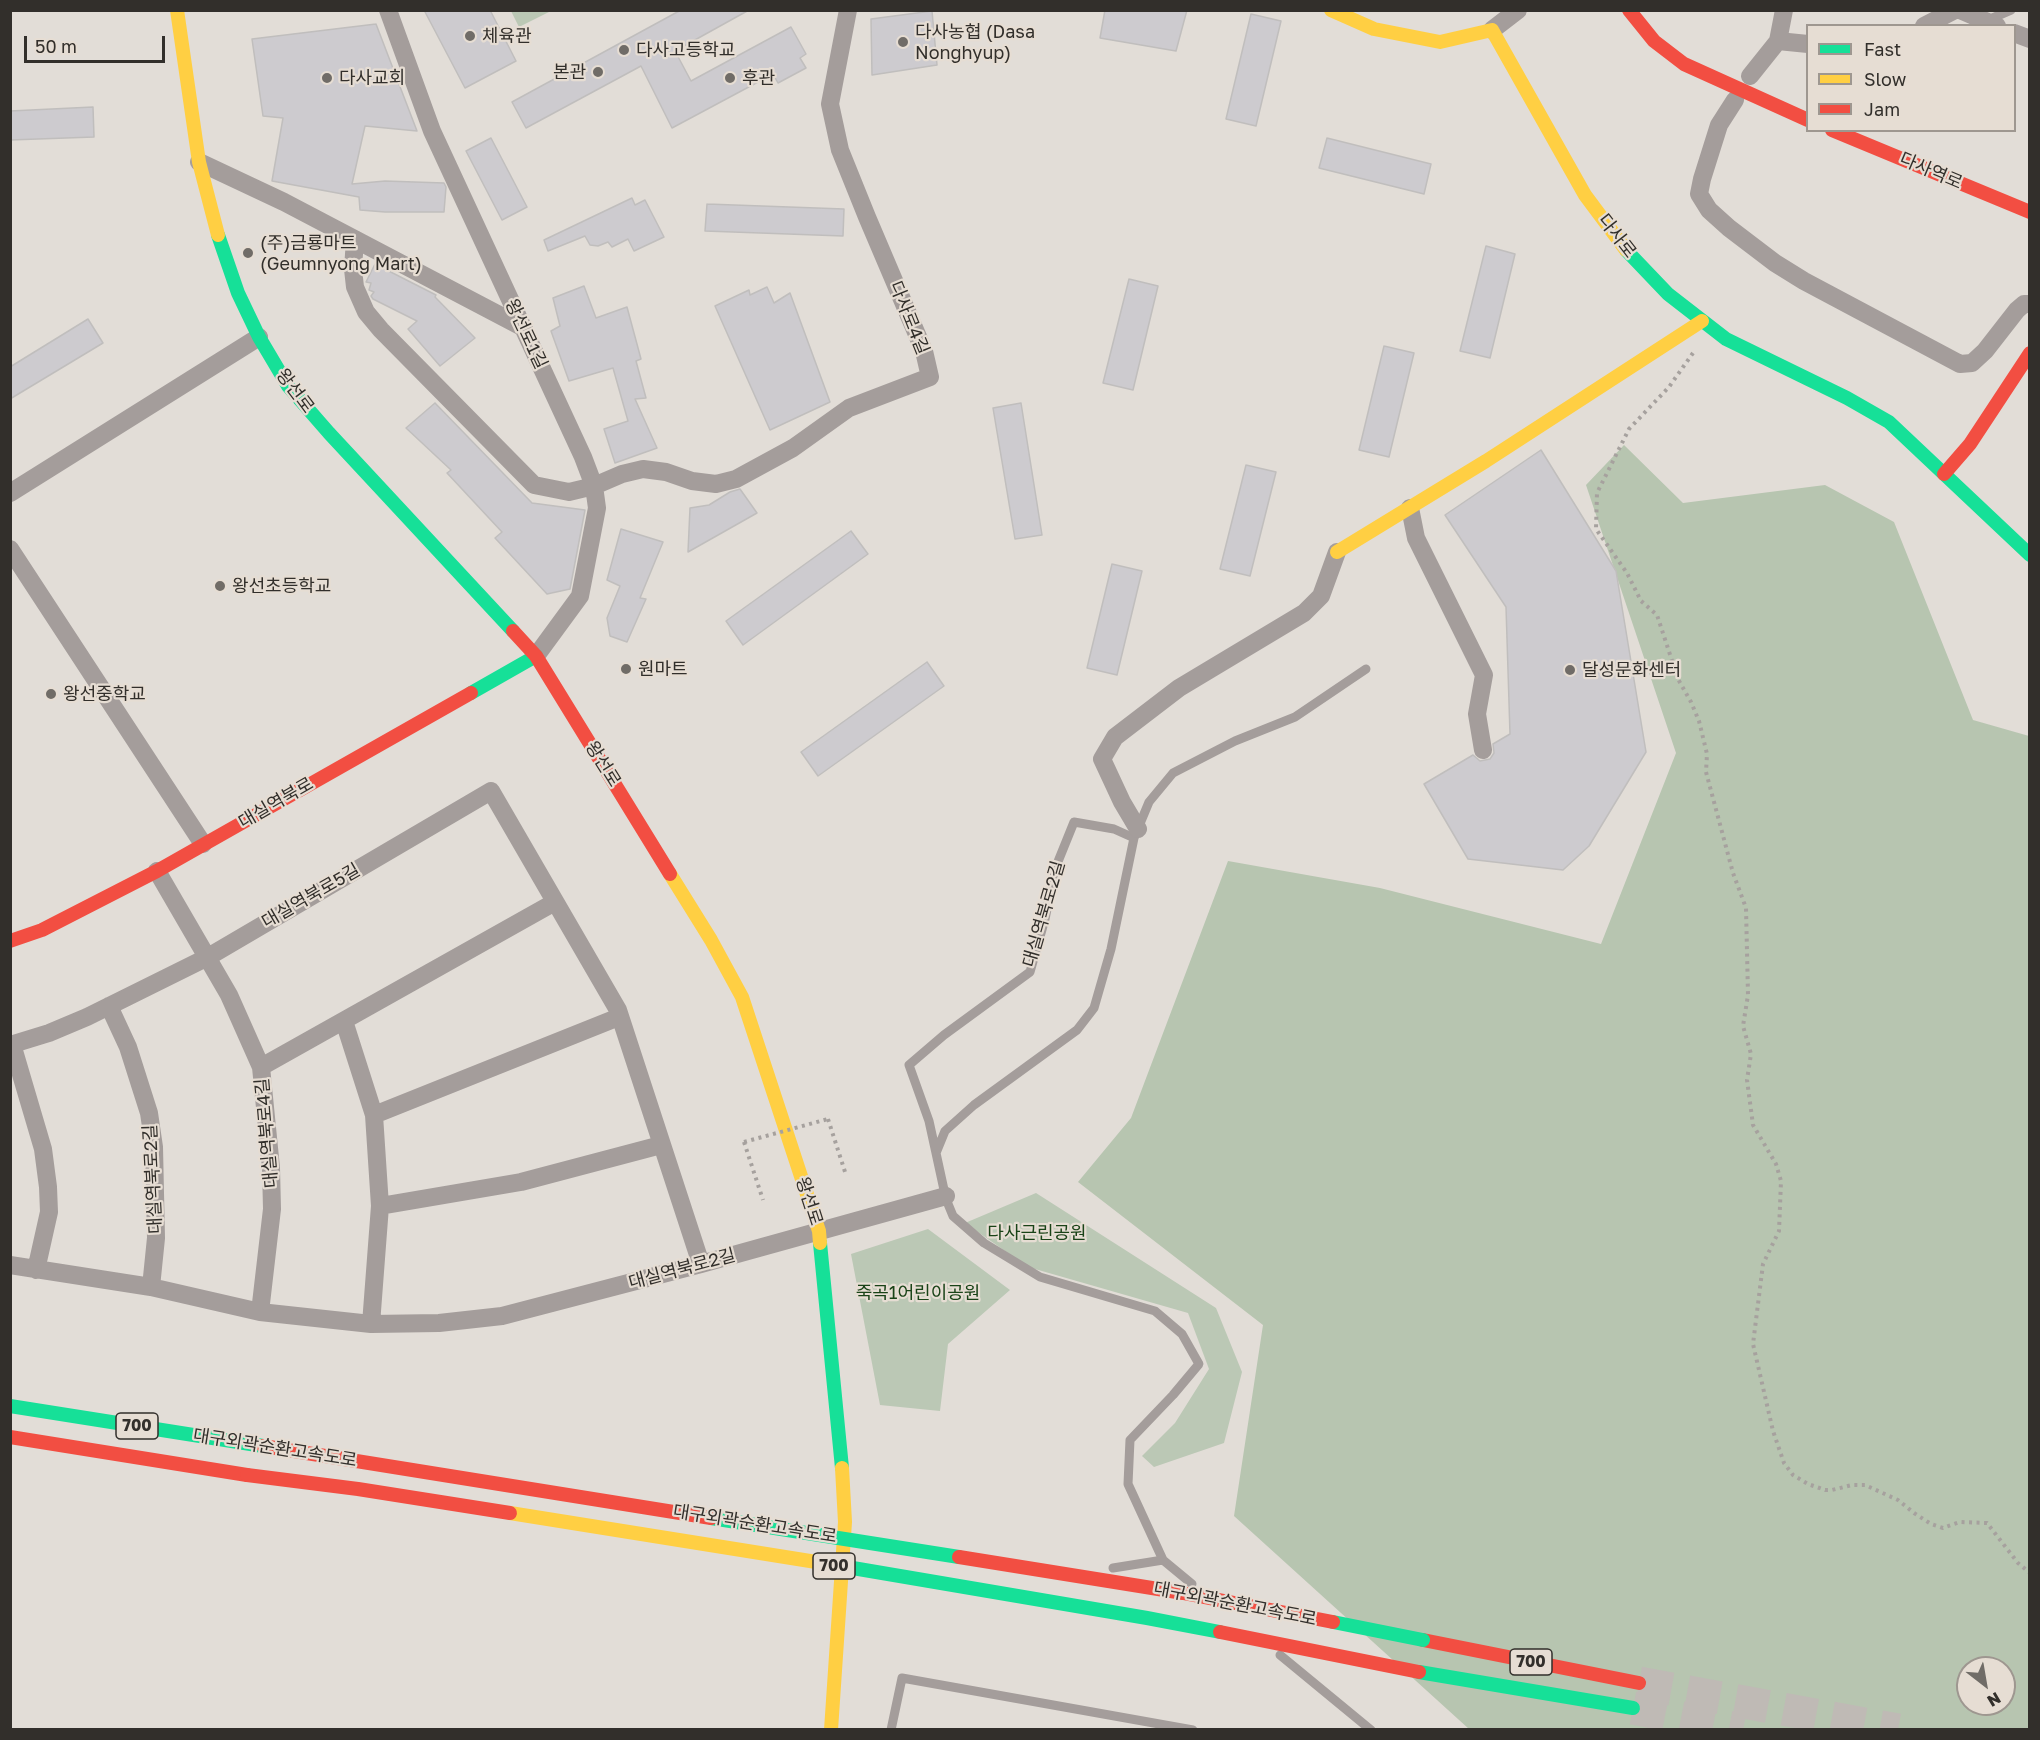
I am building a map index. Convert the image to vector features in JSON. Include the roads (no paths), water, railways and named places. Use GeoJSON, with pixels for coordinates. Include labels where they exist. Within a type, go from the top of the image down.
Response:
{"type":"FeatureCollection","features":[{"type":"Feature","properties":{"kind":"main road","name":"왕선로"},"geometry":{"type":"LineString","coordinates":[[177,10],[199,162],[216,231],[238,293],[259,337],[288,386],[536,656],[711,940],[742,997],[819,1231],[841,1444],[844,1522],[848,1555],[841,1602],[831,1730]]}},
{"type":"Feature","properties":{"kind":"main road"},"geometry":{"type":"LineString","coordinates":[[1331,10],[1374,29],[1440,42],[1492,30]]}},
{"type":"Feature","properties":{"kind":"main road"},"geometry":{"type":"LineString","coordinates":[[1629,10],[1654,41],[1684,64],[1806,119]]}},
{"type":"Feature","properties":{"kind":"main road","name":"다사로"},"geometry":{"type":"LineString","coordinates":[[1492,30],[1585,195],[1626,250],[1668,294],[1726,339],[1847,398],[1889,422],[2030,555]]}},
{"type":"Feature","properties":{"kind":"main road","name":"다사역로"},"geometry":{"type":"LineString","coordinates":[[1837,132],[2030,212]]}},
{"type":"Feature","properties":{"kind":"main road"},"geometry":{"type":"LineString","coordinates":[[1337,552],[1486,461],[1702,321]]}},
{"type":"Feature","properties":{"kind":"main road"},"geometry":{"type":"LineString","coordinates":[[1944,474],[1970,444],[2030,353]]}},
{"type":"Feature","properties":{"kind":"main road","name":"대실역북로"},"geometry":{"type":"LineString","coordinates":[[10,941],[42,930],[157,871],[536,656]]}},
{"type":"Feature","properties":{"kind":"main road","name":"대구외곽순환고속도로"},"geometry":{"type":"LineString","coordinates":[[10,1406],[1183,1593],[1639,1683]]}},
{"type":"Feature","properties":{"kind":"main road","name":"대구외곽순환고속도로"},"geometry":{"type":"LineString","coordinates":[[10,1437],[358,1489],[907,1577],[1147,1618],[1419,1672],[1633,1708]]}},
{"type":"Feature","properties":{"kind":"street","name":"왕선로1길"},"geometry":{"type":"LineString","coordinates":[[388,10],[432,131],[583,457],[594,486],[597,508],[580,596],[536,656]]}},
{"type":"Feature","properties":{"kind":"street","name":"다사로4길"},"geometry":{"type":"LineString","coordinates":[[594,486],[622,474],[643,469],[666,472],[692,481],[716,484],[736,479],[794,448],[849,408],[930,377],[924,351],[840,150],[830,104],[848,10]]}},
{"type":"Feature","properties":{"kind":"street"},"geometry":{"type":"LineString","coordinates":[[1492,30],[1518,10]]}},
{"type":"Feature","properties":{"kind":"street"},"geometry":{"type":"LineString","coordinates":[[1749,76],[1778,41],[1784,10]]}},
{"type":"Feature","properties":{"kind":"street"},"geometry":{"type":"LineString","coordinates":[[1928,24],[1955,10]]}},
{"type":"Feature","properties":{"kind":"street"},"geometry":{"type":"LineString","coordinates":[[1960,10],[1991,23]]}},
{"type":"Feature","properties":{"kind":"street"},"geometry":{"type":"LineString","coordinates":[[1778,41],[1806,44]]}},
{"type":"Feature","properties":{"kind":"street"},"geometry":{"type":"LineString","coordinates":[[1734,100],[1719,125],[1699,194],[1709,210],[1722,222],[1775,263],[1804,281],[1960,364],[1972,363],[1986,351],[2017,310],[2024,304],[2030,304]]}},
{"type":"Feature","properties":{"kind":"street"},"geometry":{"type":"LineString","coordinates":[[199,162],[284,202],[524,328]]}},
{"type":"Feature","properties":{"kind":"street"},"geometry":{"type":"LineString","coordinates":[[355,239],[353,269],[355,287],[366,312],[381,330],[534,485],[569,492],[594,486]]}},
{"type":"Feature","properties":{"kind":"street"},"geometry":{"type":"LineString","coordinates":[[10,493],[259,337]]}},
{"type":"Feature","properties":{"kind":"street"},"geometry":{"type":"LineString","coordinates":[[1410,508],[1416,538],[1484,675],[1477,714],[1483,750]]}},
{"type":"Feature","properties":{"kind":"street"},"geometry":{"type":"LineString","coordinates":[[10,549],[203,844]]}},
{"type":"Feature","properties":{"kind":"street"},"geometry":{"type":"LineString","coordinates":[[1136,833],[1102,759],[1115,738],[1179,688],[1304,613],[1321,596],[1337,552]]}},
{"type":"Feature","properties":{"kind":"street","name":"대실역북로5길"},"geometry":{"type":"LineString","coordinates":[[11,1044],[49,1033],[208,957],[491,791],[618,1010],[701,1264]]}},
{"type":"Feature","properties":{"kind":"street","name":"대실역북로4길"},"geometry":{"type":"LineString","coordinates":[[157,871],[229,995],[261,1067],[272,1168],[272,1209],[260,1312]]}},
{"type":"Feature","properties":{"kind":"street"},"geometry":{"type":"LineString","coordinates":[[261,1067],[555,902]]}},
{"type":"Feature","properties":{"kind":"street","name":"대실역북로2길"},"geometry":{"type":"LineString","coordinates":[[109,1006],[128,1047],[149,1113],[154,1147],[156,1238],[151,1287]]}},
{"type":"Feature","properties":{"kind":"street"},"geometry":{"type":"LineString","coordinates":[[374,1115],[619,1017]]}},
{"type":"Feature","properties":{"kind":"street"},"geometry":{"type":"LineString","coordinates":[[344,1021],[374,1115],[380,1206],[371,1324]]}},
{"type":"Feature","properties":{"kind":"street"},"geometry":{"type":"LineString","coordinates":[[11,1044],[43,1149],[48,1186],[49,1212],[36,1270]]}},
{"type":"Feature","properties":{"kind":"street"},"geometry":{"type":"LineString","coordinates":[[380,1206],[521,1182],[661,1145]]}},
{"type":"Feature","properties":{"kind":"street","name":"대실역북로2길"},"geometry":{"type":"LineString","coordinates":[[10,1265],[151,1287],[260,1312],[371,1324],[439,1323],[502,1316],[946,1196]]}},
{"type":"Feature","properties":{"kind":"lane"},"geometry":{"type":"LineString","coordinates":[[1991,23],[2011,10]]}},
{"type":"Feature","properties":{"kind":"lane"},"geometry":{"type":"LineString","coordinates":[[936,1153],[945,1131],[974,1105],[1077,1030],[1094,1008],[1111,949],[1136,833],[1149,802],[1173,773],[1235,741],[1295,717],[1366,669]]}},
{"type":"Feature","properties":{"kind":"lane","name":"대실역북로2길"},"geometry":{"type":"LineString","coordinates":[[946,1196],[929,1121],[909,1065],[944,1035],[1030,972],[1045,919],[1055,869],[1074,822],[1136,833]]}},
{"type":"Feature","properties":{"kind":"lane"},"geometry":{"type":"LineString","coordinates":[[946,1196],[953,1216],[984,1243],[1018,1265],[1040,1277],[1155,1311],[1182,1334],[1199,1364],[1130,1440],[1128,1484],[1163,1560],[1226,1612]]}},
{"type":"Feature","properties":{"kind":"lane"},"geometry":{"type":"LineString","coordinates":[[1036,1579],[1163,1560]]}},
{"type":"Feature","properties":{"kind":"lane"},"geometry":{"type":"LineString","coordinates":[[926,1570],[965,1582],[989,1581]]}},
{"type":"Feature","properties":{"kind":"lane"},"geometry":{"type":"LineString","coordinates":[[1244,1626],[1371,1730]]}},
{"type":"Feature","properties":{"kind":"lane"},"geometry":{"type":"LineString","coordinates":[[891,1730],[902,1678],[1193,1730]]}},
{"type":"Feature","properties":{"kind":"tunnel"},"geometry":{"type":"LineString","coordinates":[[1639,1683],[1898,1730]]}},
{"type":"Feature","properties":{"kind":"tunnel"},"geometry":{"type":"LineString","coordinates":[[1633,1708],[1743,1730]]}},
{"type":"Feature","properties":{"kind":"place","name":"체육관"},"geometry":{"type":"Point","coordinates":[470,36]}},
{"type":"Feature","properties":{"kind":"place","name":"다사농협 (Dasa Nonghyup)"},"geometry":{"type":"Point","coordinates":[903,42]}},
{"type":"Feature","properties":{"kind":"place","name":"다사고등학교"},"geometry":{"type":"Point","coordinates":[624,50]}},
{"type":"Feature","properties":{"kind":"place","name":"본관"},"geometry":{"type":"Point","coordinates":[598,72]}},
{"type":"Feature","properties":{"kind":"place","name":"다사교회"},"geometry":{"type":"Point","coordinates":[327,78]}},
{"type":"Feature","properties":{"kind":"place","name":"후관"},"geometry":{"type":"Point","coordinates":[730,78]}},
{"type":"Feature","properties":{"kind":"place","name":"(주)금룡마트 (Geumnyong Mart)"},"geometry":{"type":"Point","coordinates":[248,253]}},
{"type":"Feature","properties":{"kind":"place","name":"왕선초등학교"},"geometry":{"type":"Point","coordinates":[220,586]}},
{"type":"Feature","properties":{"kind":"place","name":"원마트"},"geometry":{"type":"Point","coordinates":[626,669]}},
{"type":"Feature","properties":{"kind":"place","name":"달성문화센터"},"geometry":{"type":"Point","coordinates":[1570,670]}},
{"type":"Feature","properties":{"kind":"place","name":"왕선중학교"},"geometry":{"type":"Point","coordinates":[51,694]}},
{"type":"Feature","properties":{"kind":"park label","name":"다사근린공원"},"geometry":{"type":"Point","coordinates":[1037,1233]}},
{"type":"Feature","properties":{"kind":"park label","name":"죽곡1어린이공원"},"geometry":{"type":"Point","coordinates":[918,1293]}}]}
